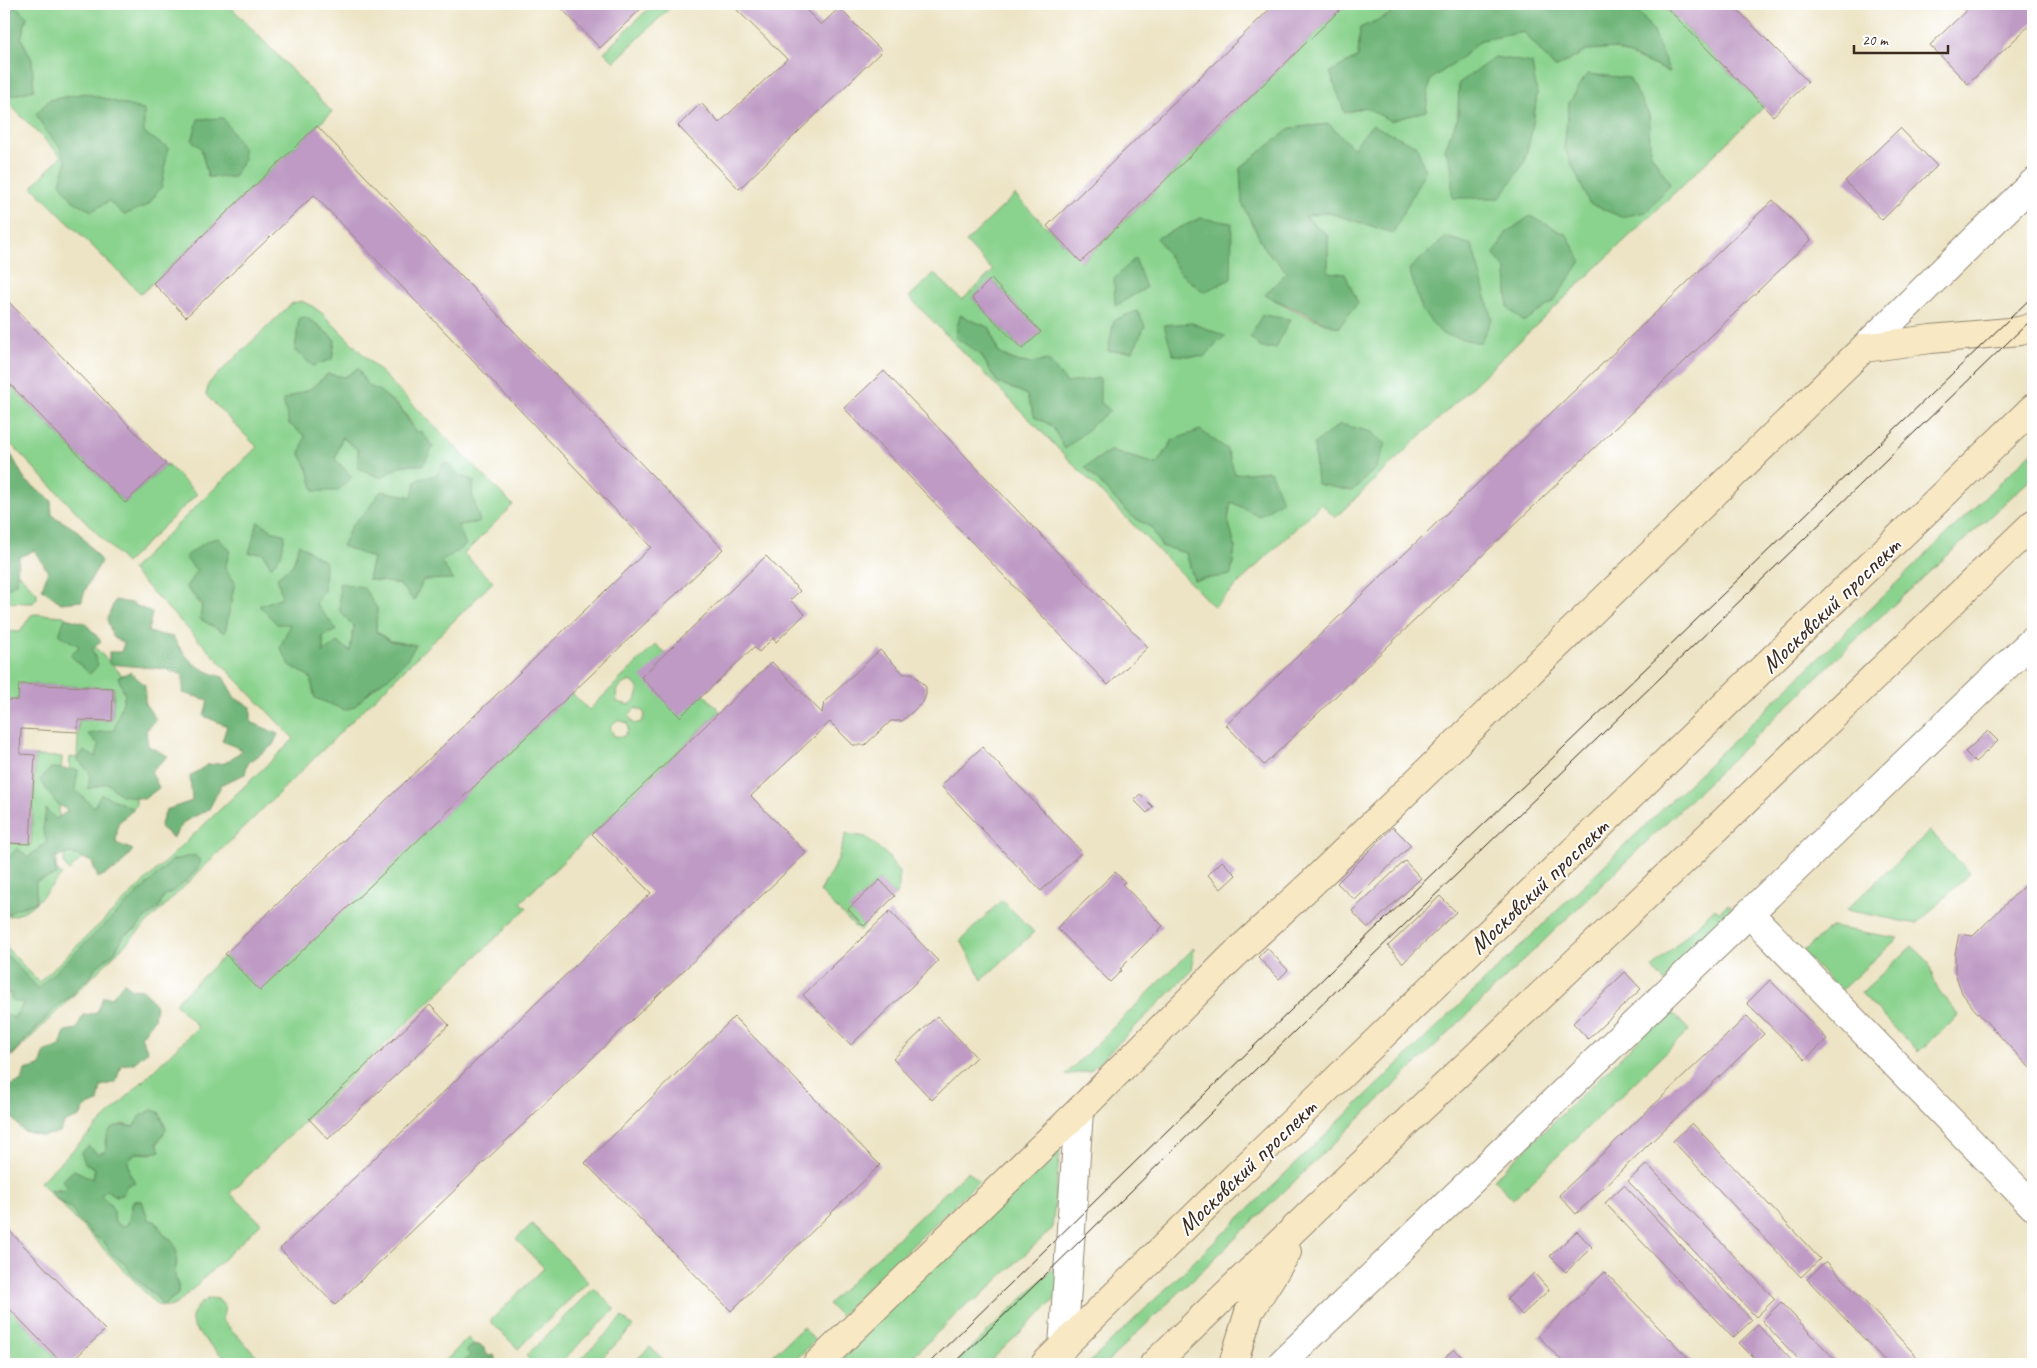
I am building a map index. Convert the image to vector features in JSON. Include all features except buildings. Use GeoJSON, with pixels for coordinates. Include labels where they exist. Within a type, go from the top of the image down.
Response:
{"type":"FeatureCollection","features":[{"type":"Feature","properties":{"kind":"main road"},"geometry":{"type":"LineString","coordinates":[[817,1364],[1079,1111],[1231,958],[1312,883],[1864,348],[2020,331],[2033,327]]}},
{"type":"Feature","properties":{"kind":"main road","name":"Московский проспект"},"geometry":{"type":"LineString","coordinates":[[1054,1356],[1237,1176],[2033,408]]}},
{"type":"Feature","properties":{"kind":"main road"},"geometry":{"type":"LineString","coordinates":[[1154,1364],[1690,854],[2033,524]]}},
{"type":"Feature","properties":{"kind":"main road"},"geometry":{"type":"LineString","coordinates":[[1233,1364],[1249,1312],[1315,1209]]}},
{"type":"Feature","properties":{"kind":"street"},"geometry":{"type":"LineString","coordinates":[[1864,348],[2033,183]]}},
{"type":"Feature","properties":{"kind":"street"},"geometry":{"type":"LineString","coordinates":[[1281,1364],[2033,640]]}},
{"type":"Feature","properties":{"kind":"street"},"geometry":{"type":"LineString","coordinates":[[1749,914],[2033,1206]]}},
{"type":"Feature","properties":{"kind":"street"},"geometry":{"type":"LineString","coordinates":[[1054,1356],[1079,1111]]}},
{"type":"Feature","properties":{"kind":"green space"},"geometry":{"type":"Polygon","coordinates":[[[4,4],[14,4],[27,17],[21,38],[32,60],[34,90],[10,96],[9,73],[4,70],[4,4]]]}},
{"type":"Feature","properties":{"kind":"green space"},"geometry":{"type":"Polygon","coordinates":[[[14,4],[228,4],[332,112],[141,294],[32,187],[61,156],[4,99],[4,70],[9,73],[32,60],[21,38],[27,17],[14,4]],[[201,148],[208,177],[234,177],[201,148]]]}},
{"type":"Feature","properties":{"kind":"green space"},"geometry":{"type":"Polygon","coordinates":[[[653,4],[674,4],[614,62],[604,52],[653,4]]]}},
{"type":"Feature","properties":{"kind":"green space"},"geometry":{"type":"Polygon","coordinates":[[[1346,4],[1398,4],[1391,14],[1360,28],[1358,57],[1331,72],[1345,113],[1365,107],[1391,121],[1430,80],[1461,58],[1481,40],[1525,32],[1555,68],[1588,50],[1614,48],[1669,72],[1652,30],[1633,4],[1662,4],[1764,107],[1335,518],[1321,504],[1214,607],[909,297],[934,273],[962,300],[993,271],[966,242],[1015,195],[1082,262],[1346,4]],[[1587,74],[1670,184],[1650,152],[1649,115],[1587,74]],[[1459,83],[1458,117],[1445,149],[1452,168],[1453,198],[1524,163],[1532,130],[1537,94],[1459,83]],[[1329,124],[1291,128],[1240,168],[1242,203],[1265,249],[1287,272],[1265,295],[1302,314],[1338,328],[1328,272],[1328,236],[1305,216],[1327,212],[1393,232],[1407,203],[1329,124]],[[1472,245],[1480,343],[1480,279],[1472,245]],[[1506,270],[1508,308],[1524,322],[1506,270]],[[992,280],[972,298],[1022,349],[1041,331],[992,280]],[[990,328],[981,355],[997,382],[1026,394],[1035,417],[1052,425],[1065,449],[1109,410],[1067,383],[1048,360],[1022,362],[998,352],[990,328]],[[1173,440],[1157,465],[1110,451],[1085,467],[1130,515],[1152,528],[1161,546],[1186,553],[1194,580],[1231,575],[1235,547],[1228,520],[1235,474],[1227,449],[1173,440]]]}},
{"type":"Feature","properties":{"kind":"green space"},"geometry":{"type":"Polygon","coordinates":[[[1398,4],[1633,4],[1652,30],[1670,72],[1614,48],[1588,50],[1555,68],[1524,32],[1481,40],[1461,58],[1430,80],[1426,111],[1391,121],[1365,107],[1345,113],[1330,72],[1358,57],[1360,28],[1391,14],[1398,4]]]}},
{"type":"Feature","properties":{"kind":"green space"},"geometry":{"type":"Polygon","coordinates":[[[1495,57],[1532,63],[1537,94],[1532,130],[1524,163],[1500,198],[1452,198],[1452,168],[1445,149],[1458,117],[1459,83],[1495,57]]]}},
{"type":"Feature","properties":{"kind":"green space"},"geometry":{"type":"Polygon","coordinates":[[[1587,74],[1629,78],[1649,115],[1650,152],[1670,184],[1646,212],[1621,217],[1589,203],[1564,147],[1569,103],[1587,74]]]}},
{"type":"Feature","properties":{"kind":"green space"},"geometry":{"type":"Polygon","coordinates":[[[85,93],[144,110],[144,133],[168,148],[162,186],[148,205],[124,215],[109,201],[92,211],[73,201],[60,183],[66,163],[60,147],[45,130],[36,114],[49,100],[85,93]]]}},
{"type":"Feature","properties":{"kind":"green space"},"geometry":{"type":"Polygon","coordinates":[[[223,118],[243,148],[244,159],[234,177],[208,177],[201,148],[192,141],[198,119],[223,118]]]}},
{"type":"Feature","properties":{"kind":"green space"},"geometry":{"type":"Polygon","coordinates":[[[1329,124],[1353,148],[1372,125],[1417,146],[1425,171],[1393,233],[1327,212],[1305,216],[1328,236],[1328,272],[1345,274],[1358,303],[1338,328],[1265,295],[1287,272],[1265,249],[1242,203],[1240,168],[1291,128],[1329,124]]]}},
{"type":"Feature","properties":{"kind":"green space"},"geometry":{"type":"Polygon","coordinates":[[[1530,216],[1567,235],[1581,261],[1553,302],[1524,322],[1508,308],[1506,270],[1494,254],[1506,233],[1530,216]]]}},
{"type":"Feature","properties":{"kind":"green space"},"geometry":{"type":"Polygon","coordinates":[[[1201,218],[1232,223],[1231,279],[1204,292],[1180,273],[1157,238],[1201,218]]]}},
{"type":"Feature","properties":{"kind":"green space"},"geometry":{"type":"Polygon","coordinates":[[[1446,237],[1472,245],[1492,319],[1480,343],[1442,334],[1422,311],[1409,269],[1446,237]]]}},
{"type":"Feature","properties":{"kind":"green space"},"geometry":{"type":"Polygon","coordinates":[[[1135,258],[1146,288],[1115,306],[1114,279],[1135,258]]]}},
{"type":"Feature","properties":{"kind":"green space"},"geometry":{"type":"Polygon","coordinates":[[[301,301],[323,314],[513,505],[464,554],[493,582],[4,1064],[59,1004],[70,997],[82,983],[90,978],[94,969],[115,952],[124,935],[136,929],[144,919],[158,909],[164,896],[178,888],[198,868],[173,860],[38,989],[4,952],[4,945],[39,982],[294,739],[131,570],[257,447],[206,395],[209,383],[291,304],[301,301]],[[299,318],[295,351],[332,359],[335,340],[318,325],[299,318]],[[328,374],[310,389],[283,400],[305,436],[300,454],[308,469],[314,491],[351,476],[335,459],[342,437],[358,450],[381,478],[401,465],[423,465],[415,431],[409,419],[390,399],[367,386],[328,374]],[[448,464],[413,497],[381,491],[369,508],[373,558],[368,579],[399,584],[414,600],[423,580],[452,578],[441,562],[458,525],[479,522],[472,494],[474,481],[460,476],[448,464]],[[258,522],[263,553],[271,567],[285,536],[258,522]],[[299,545],[283,597],[259,606],[290,624],[290,665],[310,677],[315,698],[354,707],[402,663],[416,645],[390,641],[376,631],[377,608],[340,612],[354,626],[350,651],[323,654],[323,636],[316,604],[324,591],[299,545]],[[197,571],[186,587],[225,633],[228,613],[233,600],[197,571]]]}},
{"type":"Feature","properties":{"kind":"green space"},"geometry":{"type":"Polygon","coordinates":[[[1137,311],[1145,326],[1133,351],[1108,351],[1114,320],[1137,311]]]}},
{"type":"Feature","properties":{"kind":"green space"},"geometry":{"type":"Polygon","coordinates":[[[960,315],[990,328],[998,352],[1011,359],[1028,363],[1048,360],[1067,383],[1100,378],[1100,402],[1110,410],[1065,449],[1052,426],[1035,417],[1026,394],[997,382],[981,355],[955,337],[960,315]]]}},
{"type":"Feature","properties":{"kind":"green space"},"geometry":{"type":"Polygon","coordinates":[[[1262,315],[1290,319],[1276,348],[1261,348],[1250,337],[1262,315]]]}},
{"type":"Feature","properties":{"kind":"green space"},"geometry":{"type":"Polygon","coordinates":[[[305,317],[318,325],[335,340],[332,359],[313,366],[295,351],[299,318],[305,317]]]}},
{"type":"Feature","properties":{"kind":"green space"},"geometry":{"type":"Polygon","coordinates":[[[1192,323],[1225,336],[1204,357],[1173,355],[1164,325],[1192,323]]]}},
{"type":"Feature","properties":{"kind":"green space"},"geometry":{"type":"Polygon","coordinates":[[[358,368],[367,385],[380,391],[403,412],[415,431],[422,432],[433,447],[423,465],[401,465],[381,478],[358,468],[358,450],[342,437],[335,459],[352,477],[338,491],[314,491],[308,469],[300,454],[305,436],[289,424],[283,400],[310,389],[328,374],[345,377],[358,368]]]}},
{"type":"Feature","properties":{"kind":"green space"},"geometry":{"type":"Polygon","coordinates":[[[4,379],[125,503],[167,464],[197,494],[126,563],[4,437],[4,379]]]}},
{"type":"Feature","properties":{"kind":"green space"},"geometry":{"type":"Polygon","coordinates":[[[1340,424],[1372,432],[1386,444],[1376,468],[1352,491],[1317,484],[1314,444],[1340,424]]]}},
{"type":"Feature","properties":{"kind":"green space"},"geometry":{"type":"Polygon","coordinates":[[[1200,430],[1227,449],[1235,474],[1270,471],[1282,501],[1259,516],[1231,502],[1228,520],[1235,547],[1231,575],[1194,580],[1186,553],[1161,546],[1152,528],[1130,515],[1085,467],[1110,451],[1157,464],[1173,440],[1200,430]]]}},
{"type":"Feature","properties":{"kind":"green space"},"geometry":{"type":"Polygon","coordinates":[[[2033,451],[2033,477],[1866,630],[1105,1364],[1088,1364],[2033,451]]]}},
{"type":"Feature","properties":{"kind":"green space"},"geometry":{"type":"Polygon","coordinates":[[[4,454],[12,456],[25,480],[51,500],[52,515],[78,531],[101,561],[87,585],[82,601],[61,603],[42,589],[48,572],[35,550],[19,557],[16,583],[4,591],[4,454]]]}},
{"type":"Feature","properties":{"kind":"green space"},"geometry":{"type":"Polygon","coordinates":[[[443,463],[448,464],[460,476],[474,481],[472,494],[480,522],[458,525],[466,545],[441,562],[453,579],[423,580],[414,601],[399,584],[368,579],[373,558],[342,546],[352,525],[369,508],[381,491],[412,497],[416,480],[437,475],[443,463]]]}},
{"type":"Feature","properties":{"kind":"green space"},"geometry":{"type":"Polygon","coordinates":[[[258,521],[271,530],[285,535],[281,555],[271,567],[263,553],[249,553],[258,521]]]}},
{"type":"Feature","properties":{"kind":"green space"},"geometry":{"type":"Polygon","coordinates":[[[218,538],[230,550],[225,569],[235,582],[225,633],[200,619],[202,604],[186,587],[197,571],[185,557],[207,541],[218,538]]]}},
{"type":"Feature","properties":{"kind":"green space"},"geometry":{"type":"Polygon","coordinates":[[[299,544],[325,562],[324,591],[316,604],[337,630],[323,636],[323,653],[337,642],[350,651],[354,626],[340,612],[339,583],[363,587],[377,608],[376,632],[390,641],[416,645],[405,662],[389,677],[373,688],[354,707],[345,710],[315,698],[310,677],[290,665],[280,648],[290,624],[277,624],[259,606],[282,597],[277,577],[293,565],[299,544]]]}},
{"type":"Feature","properties":{"kind":"green space"},"geometry":{"type":"Polygon","coordinates":[[[4,559],[37,593],[37,598],[33,603],[4,602],[4,559]]]}},
{"type":"Feature","properties":{"kind":"green space"},"geometry":{"type":"Polygon","coordinates":[[[115,600],[131,603],[152,613],[148,632],[173,637],[188,658],[206,671],[223,677],[235,698],[251,707],[251,722],[278,734],[273,745],[247,764],[245,774],[222,784],[209,809],[184,822],[173,838],[160,827],[166,810],[192,801],[190,776],[207,765],[225,763],[243,750],[222,741],[227,726],[204,716],[208,700],[183,693],[183,675],[165,669],[109,664],[109,652],[121,652],[124,643],[113,637],[107,619],[115,600]]]}},
{"type":"Feature","properties":{"kind":"green space"},"geometry":{"type":"Polygon","coordinates":[[[31,615],[64,616],[136,689],[136,805],[69,871],[64,864],[70,757],[77,758],[79,720],[112,720],[114,688],[20,684],[18,700],[4,700],[4,631],[20,632],[31,615]]]}},
{"type":"Feature","properties":{"kind":"green space"},"geometry":{"type":"Polygon","coordinates":[[[65,618],[85,623],[101,641],[92,649],[98,665],[90,674],[71,656],[79,646],[59,635],[65,618]]]}},
{"type":"Feature","properties":{"kind":"green space"},"geometry":{"type":"Polygon","coordinates":[[[656,644],[720,711],[521,902],[527,908],[230,1193],[261,1223],[177,1304],[169,1307],[157,1305],[40,1182],[198,1027],[175,1003],[225,955],[260,990],[572,693],[589,710],[656,644]],[[631,681],[623,684],[616,691],[617,702],[629,705],[637,696],[638,690],[631,681]],[[635,708],[629,716],[634,724],[641,722],[645,715],[643,711],[635,708]],[[617,720],[610,727],[614,736],[623,737],[628,730],[628,723],[617,720]],[[159,1112],[133,1127],[122,1124],[105,1139],[106,1151],[98,1154],[88,1146],[85,1163],[95,1168],[93,1179],[86,1177],[63,1191],[51,1190],[62,1203],[71,1208],[77,1218],[94,1236],[104,1242],[112,1254],[126,1265],[133,1276],[164,1305],[178,1294],[178,1285],[175,1277],[177,1263],[172,1240],[165,1236],[156,1222],[148,1220],[142,1201],[133,1201],[128,1224],[122,1227],[114,1221],[113,1209],[101,1195],[105,1190],[130,1174],[128,1161],[135,1153],[152,1154],[166,1129],[159,1112]]]}},
{"type":"Feature","properties":{"kind":"green space"},"geometry":{"type":"Polygon","coordinates":[[[130,672],[145,685],[145,704],[156,719],[146,731],[148,746],[168,756],[151,771],[159,788],[144,799],[121,795],[107,783],[88,789],[90,773],[78,760],[83,751],[96,757],[99,745],[88,734],[114,730],[125,695],[118,677],[130,672]]]}},
{"type":"Feature","properties":{"kind":"green space"},"geometry":{"type":"Polygon","coordinates":[[[35,756],[62,757],[56,866],[57,871],[62,875],[29,908],[21,913],[4,916],[4,843],[31,844],[35,756]]]}},
{"type":"Feature","properties":{"kind":"green space"},"geometry":{"type":"Polygon","coordinates":[[[51,768],[78,770],[75,790],[94,807],[101,794],[134,809],[118,823],[116,843],[133,850],[118,868],[98,878],[92,862],[71,853],[53,858],[57,875],[36,881],[36,902],[14,910],[4,918],[4,861],[17,848],[28,857],[47,842],[43,830],[46,809],[56,819],[68,811],[55,802],[40,780],[51,768]]]}},
{"type":"Feature","properties":{"kind":"green space"},"geometry":{"type":"Polygon","coordinates":[[[1930,831],[1970,873],[1917,924],[1846,910],[1930,831]]]}},
{"type":"Feature","properties":{"kind":"green space"},"geometry":{"type":"Polygon","coordinates":[[[846,834],[866,837],[888,856],[899,873],[899,887],[895,896],[879,880],[849,909],[864,926],[859,931],[820,892],[838,859],[846,834]]]}},
{"type":"Feature","properties":{"kind":"green space"},"geometry":{"type":"Polygon","coordinates":[[[195,855],[200,860],[198,868],[189,878],[178,888],[164,896],[158,909],[144,919],[136,929],[124,935],[115,952],[94,969],[90,978],[82,983],[70,997],[59,1004],[4,1063],[4,1013],[14,1018],[24,1003],[12,1001],[10,993],[4,990],[4,952],[38,988],[173,860],[195,855]]]}},
{"type":"Feature","properties":{"kind":"green space"},"geometry":{"type":"Polygon","coordinates":[[[1002,900],[1034,932],[982,980],[961,940],[1002,900]]]}},
{"type":"Feature","properties":{"kind":"green space"},"geometry":{"type":"Polygon","coordinates":[[[1728,904],[1737,914],[1665,982],[1652,968],[1715,908],[1719,912],[1728,904]]]}},
{"type":"Feature","properties":{"kind":"green space"},"geometry":{"type":"Polygon","coordinates":[[[1831,927],[1898,938],[1840,991],[1802,952],[1831,927]]]}},
{"type":"Feature","properties":{"kind":"green space"},"geometry":{"type":"Polygon","coordinates":[[[1912,946],[1928,961],[1940,993],[1959,1015],[1918,1052],[1861,993],[1912,946]]]}},
{"type":"Feature","properties":{"kind":"green space"},"geometry":{"type":"Polygon","coordinates":[[[1194,948],[1192,971],[1090,1071],[1065,1075],[1194,948]]]}},
{"type":"Feature","properties":{"kind":"green space"},"geometry":{"type":"Polygon","coordinates":[[[124,982],[131,989],[144,990],[156,1006],[154,1019],[141,1037],[148,1051],[134,1063],[121,1065],[116,1082],[101,1086],[98,1102],[85,1107],[80,1117],[65,1122],[60,1132],[43,1136],[23,1131],[10,1115],[6,1098],[11,1085],[22,1081],[25,1070],[40,1066],[45,1051],[60,1047],[65,1031],[77,1029],[83,1015],[97,1013],[103,997],[112,997],[124,982]]]}},
{"type":"Feature","properties":{"kind":"green space"},"geometry":{"type":"Polygon","coordinates":[[[4,990],[24,1003],[14,1018],[4,1013],[4,990]]]}},
{"type":"Feature","properties":{"kind":"green space"},"geometry":{"type":"Polygon","coordinates":[[[1670,1010],[1689,1030],[1513,1199],[1494,1179],[1670,1010]]]}},
{"type":"Feature","properties":{"kind":"green space"},"geometry":{"type":"Polygon","coordinates":[[[152,1110],[159,1112],[166,1129],[157,1143],[160,1151],[135,1153],[128,1161],[130,1174],[135,1182],[126,1186],[123,1195],[115,1196],[106,1190],[101,1195],[113,1209],[114,1221],[122,1227],[128,1224],[133,1201],[142,1201],[148,1219],[156,1222],[165,1236],[172,1240],[177,1251],[175,1277],[178,1285],[178,1294],[163,1306],[156,1296],[133,1276],[126,1265],[112,1254],[104,1242],[94,1236],[77,1218],[71,1208],[59,1201],[50,1190],[63,1191],[67,1187],[63,1180],[74,1170],[93,1179],[95,1168],[85,1163],[81,1153],[88,1146],[98,1154],[106,1151],[106,1138],[111,1129],[120,1126],[133,1127],[141,1115],[152,1110]]]}},
{"type":"Feature","properties":{"kind":"green space"},"geometry":{"type":"Polygon","coordinates":[[[1061,1140],[1052,1229],[975,1301],[970,1301],[905,1364],[830,1364],[1061,1140]]]}},
{"type":"Feature","properties":{"kind":"green space"},"geometry":{"type":"Polygon","coordinates":[[[968,1171],[979,1181],[840,1316],[828,1304],[968,1171]]]}},
{"type":"Feature","properties":{"kind":"green space"},"geometry":{"type":"Polygon","coordinates":[[[532,1224],[588,1282],[518,1349],[490,1321],[544,1268],[516,1239],[532,1224]]]}},
{"type":"Feature","properties":{"kind":"green space"},"geometry":{"type":"Polygon","coordinates":[[[1069,1253],[1066,1289],[987,1364],[955,1364],[1069,1253]]]}},
{"type":"Feature","properties":{"kind":"green space"},"geometry":{"type":"Polygon","coordinates":[[[594,1288],[615,1309],[559,1364],[534,1364],[526,1356],[594,1288]]]}},
{"type":"Feature","properties":{"kind":"green space"},"geometry":{"type":"Polygon","coordinates":[[[210,1298],[218,1299],[225,1307],[222,1320],[265,1364],[231,1364],[197,1331],[192,1322],[193,1314],[202,1303],[210,1298]]]}},
{"type":"Feature","properties":{"kind":"green space"},"geometry":{"type":"Polygon","coordinates":[[[4,1303],[63,1364],[12,1364],[13,1361],[4,1351],[4,1303]]]}},
{"type":"Feature","properties":{"kind":"green space"},"geometry":{"type":"Polygon","coordinates":[[[623,1317],[633,1327],[596,1364],[576,1364],[623,1317]]]}},
{"type":"Feature","properties":{"kind":"green space"},"geometry":{"type":"Polygon","coordinates":[[[803,1327],[815,1341],[791,1364],[764,1364],[803,1327]]]}},
{"type":"Feature","properties":{"kind":"green space"},"geometry":{"type":"Polygon","coordinates":[[[468,1338],[493,1364],[442,1364],[468,1338]]]}},
{"type":"Feature","properties":{"kind":"green space"},"geometry":{"type":"Polygon","coordinates":[[[477,1344],[484,1348],[488,1356],[494,1355],[497,1363],[500,1364],[462,1364],[470,1355],[467,1352],[468,1348],[477,1344]]]}},
{"type":"Feature","properties":{"kind":"green space"},"geometry":{"type":"Polygon","coordinates":[[[650,1347],[668,1364],[632,1364],[650,1347]]]}},
{"type":"Feature","properties":{"kind":"tram line"},"geometry":{"type":"LineString","coordinates":[[928,1364],[1330,972],[2033,296]]}},
{"type":"Feature","properties":{"kind":"tram line"},"geometry":{"type":"LineString","coordinates":[[954,1364],[1342,985],[2033,318]]}}]}
